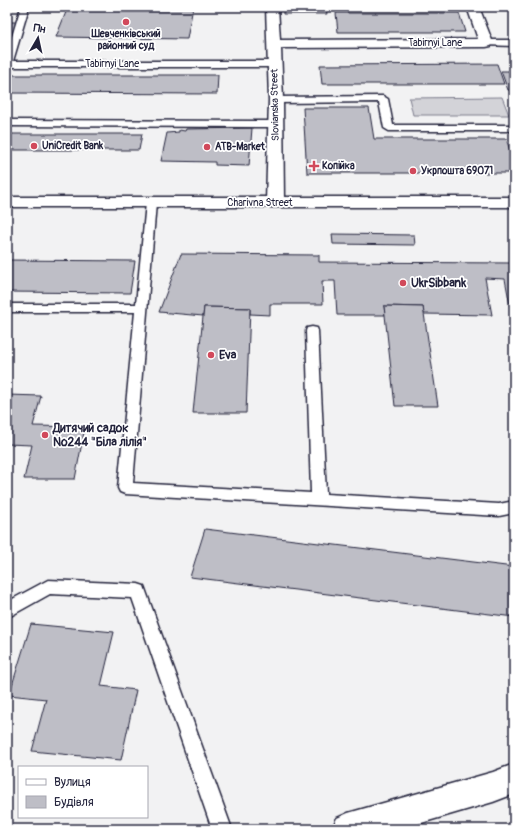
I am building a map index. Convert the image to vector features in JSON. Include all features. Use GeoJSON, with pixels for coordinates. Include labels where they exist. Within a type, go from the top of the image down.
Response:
{"type":"FeatureCollection","features":[{"type":"Feature","properties":{"kind":"street","name":"Slovianska Street"},"geometry":{"type":"LineString","coordinates":[[272,7],[276,100],[275,202]]}},
{"type":"Feature","properties":{"kind":"street"},"geometry":{"type":"LineString","coordinates":[[473,7],[486,43]]}},
{"type":"Feature","properties":{"kind":"street","name":"Tabirnyi Lane"},"geometry":{"type":"LineString","coordinates":[[274,44],[486,43]]}},
{"type":"Feature","properties":{"kind":"street","name":"Charivna Street"},"geometry":{"type":"LineString","coordinates":[[7,202],[514,202]]}},
{"type":"Feature","properties":{"kind":"street"},"geometry":{"type":"LineString","coordinates":[[348,829],[493,787],[514,779]]}},
{"type":"Feature","properties":{"kind":"lane","name":"Tabirnyi Lane"},"geometry":{"type":"LineString","coordinates":[[25,7],[8,64],[275,64]]}},
{"type":"Feature","properties":{"kind":"lane"},"geometry":{"type":"LineString","coordinates":[[486,43],[514,43]]}},
{"type":"Feature","properties":{"kind":"lane"},"geometry":{"type":"LineString","coordinates":[[276,100],[383,99],[390,128],[514,128]]}},
{"type":"Feature","properties":{"kind":"lane"},"geometry":{"type":"LineString","coordinates":[[7,123],[276,124]]}},
{"type":"Feature","properties":{"kind":"lane"},"geometry":{"type":"LineString","coordinates":[[151,203],[125,488],[499,510],[514,507]]}},
{"type":"Feature","properties":{"kind":"lane"},"geometry":{"type":"LineString","coordinates":[[7,308],[142,308]]}},
{"type":"Feature","properties":{"kind":"lane"},"geometry":{"type":"LineString","coordinates":[[312,331],[319,500]]}},
{"type":"Feature","properties":{"kind":"lane"},"geometry":{"type":"LineString","coordinates":[[7,611],[48,587],[138,591],[222,829]]}},
{"type":"Feature","properties":{"kind":"shaded area"},"geometry":{"type":"Polygon","coordinates":[[[502,97],[509,115],[413,115],[409,98],[502,97]]]}},
{"type":"Feature","properties":{"kind":"building","name":"Шевченківський районний суд"},"geometry":{"type":"Polygon","coordinates":[[[68,7],[193,7],[187,39],[56,37],[68,7]]]}},
{"type":"Feature","properties":{"kind":"building"},"geometry":{"type":"Polygon","coordinates":[[[283,7],[326,7],[327,14],[283,14],[283,7]]]}},
{"type":"Feature","properties":{"kind":"building"},"geometry":{"type":"Polygon","coordinates":[[[336,13],[459,13],[465,32],[338,32],[336,13]]]}},
{"type":"Feature","properties":{"kind":"building"},"geometry":{"type":"Polygon","coordinates":[[[7,22],[17,22],[7,47],[7,22]]]}},
{"type":"Feature","properties":{"kind":"building"},"geometry":{"type":"Polygon","coordinates":[[[497,64],[504,84],[322,84],[320,65],[497,64]]]}},
{"type":"Feature","properties":{"kind":"building"},"geometry":{"type":"Polygon","coordinates":[[[501,71],[514,71],[514,90],[508,90],[501,71]]]}},
{"type":"Feature","properties":{"kind":"building"},"geometry":{"type":"Polygon","coordinates":[[[7,75],[218,75],[217,94],[7,93],[7,75]]]}},
{"type":"Feature","properties":{"kind":"building"},"geometry":{"type":"Polygon","coordinates":[[[303,108],[369,108],[374,139],[506,139],[514,161],[514,173],[307,173],[303,108]]]}},
{"type":"Feature","properties":{"kind":"building","name":"ATB-Market"},"geometry":{"type":"Polygon","coordinates":[[[252,128],[249,166],[215,165],[215,162],[161,161],[167,133],[179,132],[179,130],[185,131],[186,129],[252,128]]]}},
{"type":"Feature","properties":{"kind":"building"},"geometry":{"type":"Polygon","coordinates":[[[7,134],[142,134],[139,150],[7,150],[7,134]]]}},
{"type":"Feature","properties":{"kind":"building"},"geometry":{"type":"Polygon","coordinates":[[[332,234],[414,235],[415,245],[333,244],[332,234]]]}},
{"type":"Feature","properties":{"kind":"building"},"geometry":{"type":"Polygon","coordinates":[[[181,254],[319,255],[319,262],[514,263],[514,316],[512,316],[505,279],[485,278],[492,315],[424,314],[423,307],[384,306],[385,315],[337,315],[335,281],[322,281],[323,304],[270,304],[270,315],[250,314],[250,308],[204,307],[203,316],[159,312],[181,254]]]}},
{"type":"Feature","properties":{"kind":"building"},"geometry":{"type":"Polygon","coordinates":[[[7,260],[135,261],[130,293],[7,292],[7,260]]]}},
{"type":"Feature","properties":{"kind":"building"},"geometry":{"type":"Polygon","coordinates":[[[384,306],[423,307],[438,406],[395,406],[384,306]]]}},
{"type":"Feature","properties":{"kind":"building"},"geometry":{"type":"Polygon","coordinates":[[[204,307],[250,308],[246,413],[193,413],[204,307]]]}},
{"type":"Feature","properties":{"kind":"building","name":"Дитячий садок №244 \"Біла лілія\""},"geometry":{"type":"Polygon","coordinates":[[[7,395],[41,396],[33,426],[85,427],[75,479],[24,479],[32,445],[7,444],[7,395]]]}},
{"type":"Feature","properties":{"kind":"building"},"geometry":{"type":"Polygon","coordinates":[[[205,529],[514,567],[514,617],[190,577],[205,529]]]}},
{"type":"Feature","properties":{"kind":"building"},"geometry":{"type":"Polygon","coordinates":[[[31,624],[114,632],[101,686],[136,690],[121,760],[32,751],[46,699],[9,695],[31,624]]]}},
{"type":"Feature","properties":{"kind":"place","name":"Шевченківський районний суд"},"geometry":{"type":"Point","coordinates":[126,22]}},
{"type":"Feature","properties":{"kind":"place","name":"UniCredit Bank"},"geometry":{"type":"Point","coordinates":[34,146]}},
{"type":"Feature","properties":{"kind":"place","name":"ATB-Market"},"geometry":{"type":"Point","coordinates":[207,147]}},
{"type":"Feature","properties":{"kind":"place","name":"Копійка"},"geometry":{"type":"Point","coordinates":[314,166]}},
{"type":"Feature","properties":{"kind":"place","name":"Укрпошта 69071"},"geometry":{"type":"Point","coordinates":[413,171]}},
{"type":"Feature","properties":{"kind":"place","name":"UkrSibbank"},"geometry":{"type":"Point","coordinates":[403,283]}},
{"type":"Feature","properties":{"kind":"place","name":"Eva"},"geometry":{"type":"Point","coordinates":[211,355]}},
{"type":"Feature","properties":{"kind":"place","name":"Дитячий садок №244 \"Біла лілія\""},"geometry":{"type":"Point","coordinates":[45,435]}}]}
